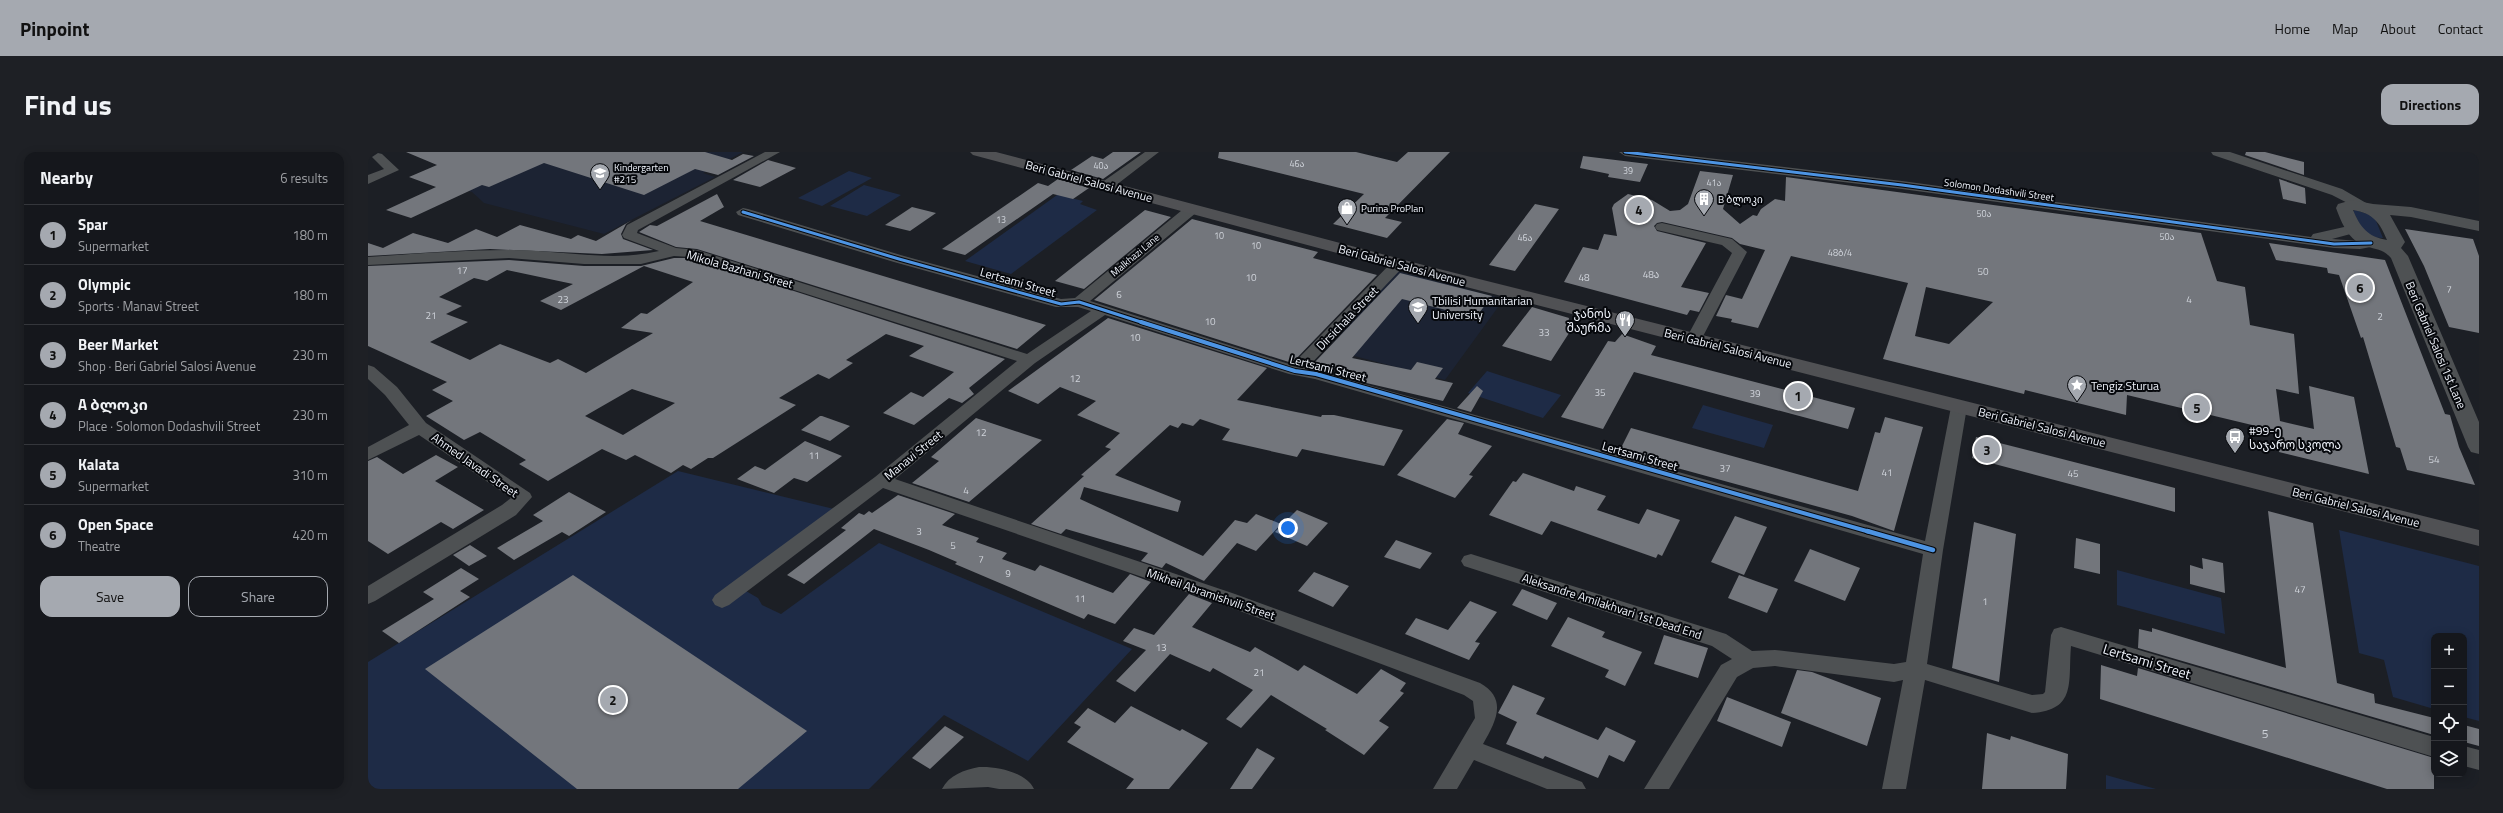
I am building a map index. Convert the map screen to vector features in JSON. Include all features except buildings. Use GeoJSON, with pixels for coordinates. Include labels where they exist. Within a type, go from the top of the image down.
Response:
{"type":"FeatureCollection","features":[{"type":"Feature","properties":{"kind":"main road","name":"Beri Gabriel Salosi Avenue"},"geometry":{"type":"LineString","coordinates":[[978,152],[1398,264],[2479,538]]}},
{"type":"Feature","properties":{"kind":"street"},"geometry":{"type":"LineString","coordinates":[[674,252],[629,235],[632,228],[774,152]]}},
{"type":"Feature","properties":{"kind":"street"},"geometry":{"type":"LineString","coordinates":[[1106,186],[1153,152]]}},
{"type":"Feature","properties":{"kind":"street","name":"Solomon Dodashvili Street"},"geometry":{"type":"LineString","coordinates":[[1625,152],[1902,186],[2346,245],[2384,239]]}},
{"type":"Feature","properties":{"kind":"street"},"geometry":{"type":"LineString","coordinates":[[2217,152],[2354,199],[2370,208]]}},
{"type":"Feature","properties":{"kind":"street"},"geometry":{"type":"LineString","coordinates":[[368,180],[393,170],[378,157]]}},
{"type":"Feature","properties":{"kind":"street"},"geometry":{"type":"LineString","coordinates":[[2310,183],[2344,208],[2357,236],[2384,239],[2404,224],[2429,223],[2479,227]]}},
{"type":"Feature","properties":{"kind":"street"},"geometry":{"type":"LineString","coordinates":[[2344,208],[2352,205],[2411,212],[2479,227]]}},
{"type":"Feature","properties":{"kind":"street","name":"Malkhazi Lane"},"geometry":{"type":"LineString","coordinates":[[1079,302],[1192,208]]}},
{"type":"Feature","properties":{"kind":"street","name":"Beri Gabriel Salosi 1st Lane"},"geometry":{"type":"LineString","coordinates":[[2370,208],[2381,213],[2384,239],[2399,256],[2479,447]]}},
{"type":"Feature","properties":{"kind":"street","name":"Lertsami Street"},"geometry":{"type":"LineString","coordinates":[[744,212],[1061,304],[1079,302],[1296,371],[1316,374],[1933,550]]}},
{"type":"Feature","properties":{"kind":"street"},"geometry":{"type":"LineString","coordinates":[[1662,227],[1727,242],[1740,252],[1694,340]]}},
{"type":"Feature","properties":{"kind":"street","name":"Solomon Dodashvili Street"},"geometry":{"type":"LineString","coordinates":[[2300,238],[2334,235],[2353,229]]}},
{"type":"Feature","properties":{"kind":"street","name":"Mikola Bazhani Street"},"geometry":{"type":"LineString","coordinates":[[368,262],[509,254],[584,260],[642,260],[674,252],[692,253],[1029,360]]}},
{"type":"Feature","properties":{"kind":"street","name":"Dirsichala Street"},"geometry":{"type":"LineString","coordinates":[[1296,371],[1398,264]]}},
{"type":"Feature","properties":{"kind":"street","name":"Manavi Street"},"geometry":{"type":"LineString","coordinates":[[722,600],[882,481],[1029,360],[1102,310]]}},
{"type":"Feature","properties":{"kind":"street","name":"Ahmed Javadi Street"},"geometry":{"type":"LineString","coordinates":[[368,370],[391,392],[420,427],[522,497],[510,510],[368,596]]}},
{"type":"Feature","properties":{"kind":"street"},"geometry":{"type":"LineString","coordinates":[[1894,789],[1916,669],[1933,550],[1959,407]]}},
{"type":"Feature","properties":{"kind":"street"},"geometry":{"type":"LineString","coordinates":[[368,454],[420,427]]}},
{"type":"Feature","properties":{"kind":"street","name":"Mikheil Abramishvili Street"},"geometry":{"type":"LineString","coordinates":[[882,481],[1228,599],[1472,689],[1484,696],[1486,719],[1468,748]]}},
{"type":"Feature","properties":{"kind":"street","name":"Aleksandre Amilakhvari 1st Dead End"},"geometry":{"type":"LineString","coordinates":[[1471,561],[1719,640],[1749,660]]}},
{"type":"Feature","properties":{"kind":"street","name":"Lertsami Street"},"geometry":{"type":"LineString","coordinates":[[1916,669],[2032,704],[2048,703],[2056,695],[2061,635],[2431,746]]}},
{"type":"Feature","properties":{"kind":"street"},"geometry":{"type":"LineString","coordinates":[[1656,789],[1729,671],[1749,660],[1775,658],[1894,673],[1916,669]]}},
{"type":"Feature","properties":{"kind":"street"},"geometry":{"type":"LineString","coordinates":[[1445,789],[1468,748],[1574,789]]}},
{"type":"Feature","properties":{"kind":"street"},"geometry":{"type":"LineString","coordinates":[[2467,757],[2479,760]]}},
{"type":"Feature","properties":{"kind":"street"},"geometry":{"type":"LineString","coordinates":[[954,789],[975,777],[994,775],[1022,789]]}},
{"type":"Feature","properties":{"kind":"shaded area","name":"Kindergarten #215"},"geometry":{"type":"Polygon","coordinates":[[[507,152],[743,152],[703,173],[715,177],[604,234],[484,203],[472,192],[438,182],[507,152]]]}},
{"type":"Feature","properties":{"kind":"shaded area"},"geometry":{"type":"Polygon","coordinates":[[[849,171],[872,178],[822,206],[798,198],[849,171]]]}},
{"type":"Feature","properties":{"kind":"shaded area"},"geometry":{"type":"Polygon","coordinates":[[[864,185],[901,195],[867,216],[830,206],[864,185]]]}},
{"type":"Feature","properties":{"kind":"shaded area"},"geometry":{"type":"Polygon","coordinates":[[[1064,190],[1071,198],[1083,201],[1080,204],[1097,210],[1011,274],[965,261],[1064,190]]]}},
{"type":"Feature","properties":{"kind":"shaded area"},"geometry":{"type":"Polygon","coordinates":[[[2355,210],[2374,216],[2383,238],[2366,237],[2353,211],[2355,210]]]}},
{"type":"Feature","properties":{"kind":"shaded area","name":"Tbilisi Humanitarian University"},"geometry":{"type":"Polygon","coordinates":[[[1397,271],[1504,299],[1445,380],[1328,349],[1397,271]]]}},
{"type":"Feature","properties":{"kind":"shaded area"},"geometry":{"type":"Polygon","coordinates":[[[1487,371],[1561,395],[1543,418],[1468,393],[1487,371]]]}},
{"type":"Feature","properties":{"kind":"shaded area"},"geometry":{"type":"Polygon","coordinates":[[[1703,405],[1773,425],[1764,448],[1692,428],[1703,405]]]}},
{"type":"Feature","properties":{"kind":"shaded area"},"geometry":{"type":"Polygon","coordinates":[[[678,471],[834,509],[734,584],[758,598],[762,605],[781,614],[879,543],[1132,649],[1028,761],[944,715],[869,789],[368,789],[368,662],[678,471]]]}},
{"type":"Feature","properties":{"kind":"shaded area"},"geometry":{"type":"Polygon","coordinates":[[[2339,530],[2479,566],[2479,721],[2467,718],[2467,633],[2431,633],[2431,708],[2393,697],[2384,660],[2359,653],[2339,530]]]}},
{"type":"Feature","properties":{"kind":"shaded area"},"geometry":{"type":"Polygon","coordinates":[[[2117,570],[2221,598],[2225,634],[2117,605],[2117,570]]]}},
{"type":"Feature","properties":{"kind":"shaded area"},"geometry":{"type":"Polygon","coordinates":[[[2106,775],[2156,789],[2106,789],[2106,775]]]}},
{"type":"Feature","properties":{"kind":"cycle path"},"geometry":{"type":"LineString","coordinates":[[1625,152],[1902,185],[2334,244],[2360,245],[2371,243]]}},
{"type":"Feature","properties":{"kind":"cycle path"},"geometry":{"type":"LineString","coordinates":[[743,212],[899,259],[1061,304],[1079,302],[1295,371],[1316,374],[1933,550]]}},
{"type":"Feature","properties":{"kind":"place","name":"Kindergarten #215"},"geometry":{"type":"Point","coordinates":[600,190]}},
{"type":"Feature","properties":{"kind":"place","name":"A ბლოკი"},"geometry":{"type":"Point","coordinates":[1639,210]}},
{"type":"Feature","properties":{"kind":"place","name":"B ბლოკი"},"geometry":{"type":"Point","coordinates":[1704,216]}},
{"type":"Feature","properties":{"kind":"place","name":"Purina ProPlan"},"geometry":{"type":"Point","coordinates":[1347,225]}},
{"type":"Feature","properties":{"kind":"place","name":"Open Space"},"geometry":{"type":"Point","coordinates":[2360,288]}},
{"type":"Feature","properties":{"kind":"place","name":"Tbilisi Humanitarian University"},"geometry":{"type":"Point","coordinates":[1418,324]}},
{"type":"Feature","properties":{"kind":"place","name":"ჯანოს შაურმა"},"geometry":{"type":"Point","coordinates":[1625,337]}},
{"type":"Feature","properties":{"kind":"place","name":"Spar"},"geometry":{"type":"Point","coordinates":[1798,396]}},
{"type":"Feature","properties":{"kind":"place","name":"Tengiz Sturua"},"geometry":{"type":"Point","coordinates":[2077,402]}},
{"type":"Feature","properties":{"kind":"place","name":"Kalata"},"geometry":{"type":"Point","coordinates":[2197,408]}},
{"type":"Feature","properties":{"kind":"place","name":"Beer Market"},"geometry":{"type":"Point","coordinates":[1987,450]}},
{"type":"Feature","properties":{"kind":"place","name":"#99-ე საჯარო სკოლა"},"geometry":{"type":"Point","coordinates":[2235,454]}},
{"type":"Feature","properties":{"kind":"place","name":"Olympic"},"geometry":{"type":"Point","coordinates":[613,700]}}]}
